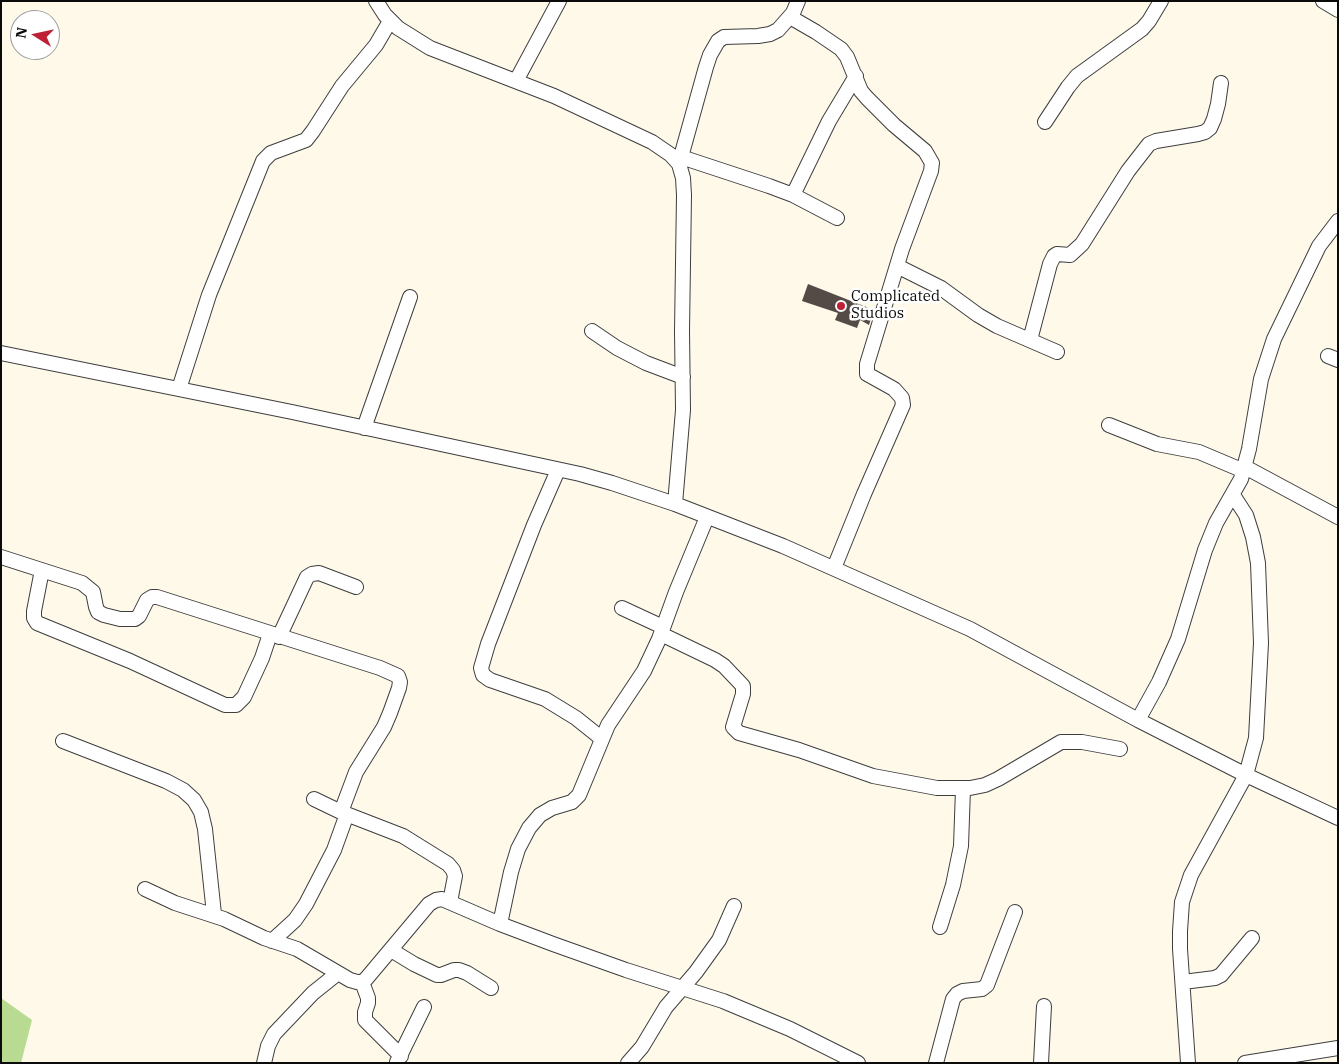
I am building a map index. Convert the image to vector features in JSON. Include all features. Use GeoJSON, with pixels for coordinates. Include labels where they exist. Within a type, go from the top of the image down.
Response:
{"type":"FeatureCollection","features":[{"type":"Feature","properties":{"kind":"street"},"geometry":{"type":"LineString","coordinates":[[376,1],[390,21],[398,28],[430,48],[554,96],[652,142],[680,161],[744,177],[793,195],[837,218]]}},
{"type":"Feature","properties":{"kind":"street"},"geometry":{"type":"LineString","coordinates":[[516,81],[560,1]]}},
{"type":"Feature","properties":{"kind":"street"},"geometry":{"type":"LineString","coordinates":[[675,504],[681,444],[684,377],[682,331],[684,195],[680,161],[706,67],[718,41],[724,37],[758,36],[770,34],[778,30],[790,17],[798,1]]}},
{"type":"Feature","properties":{"kind":"street"},"geometry":{"type":"LineString","coordinates":[[1046,122],[1076,76],[1142,29],[1161,1]]}},
{"type":"Feature","properties":{"kind":"street"},"geometry":{"type":"LineString","coordinates":[[1323,1],[1338,10]]}},
{"type":"Feature","properties":{"kind":"street"},"geometry":{"type":"LineString","coordinates":[[790,17],[841,49],[848,57],[861,91],[894,125],[925,151],[932,163],[931,171],[897,266],[870,354],[867,370],[870,377],[894,389],[902,398],[902,405],[834,568]]}},
{"type":"Feature","properties":{"kind":"street"},"geometry":{"type":"LineString","coordinates":[[179,389],[209,295],[264,161],[271,153],[306,140],[342,86],[376,45],[390,21]]}},
{"type":"Feature","properties":{"kind":"street"},"geometry":{"type":"LineString","coordinates":[[793,195],[836,108],[856,76]]}},
{"type":"Feature","properties":{"kind":"street"},"geometry":{"type":"LineString","coordinates":[[1030,340],[1054,256],[1057,254],[1070,255],[1082,244],[1128,171],[1148,144],[1198,134],[1210,128],[1218,104],[1221,83]]}},
{"type":"Feature","properties":{"kind":"street"},"geometry":{"type":"LineString","coordinates":[[1138,720],[1168,663],[1180,633],[1205,550],[1216,523],[1244,469],[1259,389],[1271,346],[1283,318],[1320,246],[1338,222]]}},
{"type":"Feature","properties":{"kind":"street"},"geometry":{"type":"LineString","coordinates":[[897,266],[941,288],[978,315],[997,326],[1057,352]]}},
{"type":"Feature","properties":{"kind":"street"},"geometry":{"type":"LineString","coordinates":[[364,428],[410,297]]}},
{"type":"Feature","properties":{"kind":"street"},"geometry":{"type":"LineString","coordinates":[[592,331],[616,348],[646,363],[684,377]]}},
{"type":"Feature","properties":{"kind":"street"},"geometry":{"type":"LineString","coordinates":[[1,353],[558,470],[612,483],[675,504],[834,568],[970,629],[1138,720],[1246,775],[1338,818]]}},
{"type":"Feature","properties":{"kind":"street"},"geometry":{"type":"LineString","coordinates":[[1109,425],[1157,444],[1198,452],[1244,469],[1338,516]]}},
{"type":"Feature","properties":{"kind":"street"},"geometry":{"type":"LineString","coordinates":[[558,470],[534,525],[488,644],[481,668],[484,675],[490,680],[545,699],[576,718],[602,738]]}},
{"type":"Feature","properties":{"kind":"street"},"geometry":{"type":"LineString","coordinates":[[1188,1063],[1180,931],[1185,890],[1191,875],[1246,775],[1256,738],[1261,643],[1258,563],[1246,515],[1232,495]]}},
{"type":"Feature","properties":{"kind":"street"},"geometry":{"type":"LineString","coordinates":[[500,924],[518,848],[529,828],[540,815],[552,808],[572,802],[579,795],[602,738],[617,709],[644,671],[707,518]]}},
{"type":"Feature","properties":{"kind":"street"},"geometry":{"type":"LineString","coordinates":[[1,557],[82,583],[93,592],[98,612],[104,615],[125,620],[135,619],[139,616],[147,600],[157,597],[392,672],[398,676],[400,688],[384,727],[356,772],[334,850],[306,904],[295,920],[272,940]]}},
{"type":"Feature","properties":{"kind":"street"},"geometry":{"type":"LineString","coordinates":[[42,570],[34,612],[34,618],[37,623],[130,661],[225,705],[236,705],[244,697],[262,658],[306,577],[312,574],[327,576],[356,587]]}},
{"type":"Feature","properties":{"kind":"street"},"geometry":{"type":"LineString","coordinates":[[622,608],[724,666],[742,686],[744,694],[733,727],[739,733],[873,776],[921,786],[963,789],[985,785],[998,779],[1061,742],[1082,742],[1120,750]]}},
{"type":"Feature","properties":{"kind":"street"},"geometry":{"type":"LineString","coordinates":[[62,741],[166,781],[184,790],[194,800],[201,812],[204,829],[214,914]]}},
{"type":"Feature","properties":{"kind":"street"},"geometry":{"type":"LineString","coordinates":[[940,927],[953,885],[962,846],[963,789]]}},
{"type":"Feature","properties":{"kind":"street"},"geometry":{"type":"LineString","coordinates":[[314,799],[403,836],[448,864],[455,876],[450,902]]}},
{"type":"Feature","properties":{"kind":"street"},"geometry":{"type":"LineString","coordinates":[[145,889],[175,903],[214,914],[246,931],[309,955],[350,980],[362,982],[429,904],[436,900],[450,902],[500,924],[626,970],[723,1001],[790,1028],[858,1063]]}},
{"type":"Feature","properties":{"kind":"street"},"geometry":{"type":"LineString","coordinates":[[628,1063],[642,1047],[666,1007],[719,940],[734,906]]}},
{"type":"Feature","properties":{"kind":"street"},"geometry":{"type":"LineString","coordinates":[[936,1063],[957,994],[963,991],[982,989],[987,985],[1015,912]]}},
{"type":"Feature","properties":{"kind":"street"},"geometry":{"type":"LineString","coordinates":[[1183,982],[1215,978],[1221,975],[1252,938]]}},
{"type":"Feature","properties":{"kind":"street"},"geometry":{"type":"LineString","coordinates":[[391,950],[437,975],[459,970],[491,988]]}},
{"type":"Feature","properties":{"kind":"street"},"geometry":{"type":"LineString","coordinates":[[264,1063],[268,1046],[274,1034],[313,993],[338,973]]}},
{"type":"Feature","properties":{"kind":"street"},"geometry":{"type":"LineString","coordinates":[[362,982],[368,998],[364,1012],[365,1020],[399,1060],[424,1007]]}},
{"type":"Feature","properties":{"kind":"street"},"geometry":{"type":"LineString","coordinates":[[1041,1063],[1044,1006]]}},
{"type":"Feature","properties":{"kind":"street"},"geometry":{"type":"LineString","coordinates":[[1245,1063],[1303,1058],[1338,1048]]}},
{"type":"Feature","properties":{"kind":"green space"},"geometry":{"type":"Polygon","coordinates":[[[1,998],[32,1020],[21,1063],[1,1063],[1,998]]]}},
{"type":"Feature","properties":{"kind":"building","name":"Complicated Studios"},"geometry":{"type":"Polygon","coordinates":[[[808,284],[874,310],[869,325],[860,320],[857,328],[835,320],[838,313],[802,301],[808,284]]]}},
{"type":"Feature","properties":{"kind":"place","name":"Complicated Studios"},"geometry":{"type":"Point","coordinates":[841,306]}}]}
